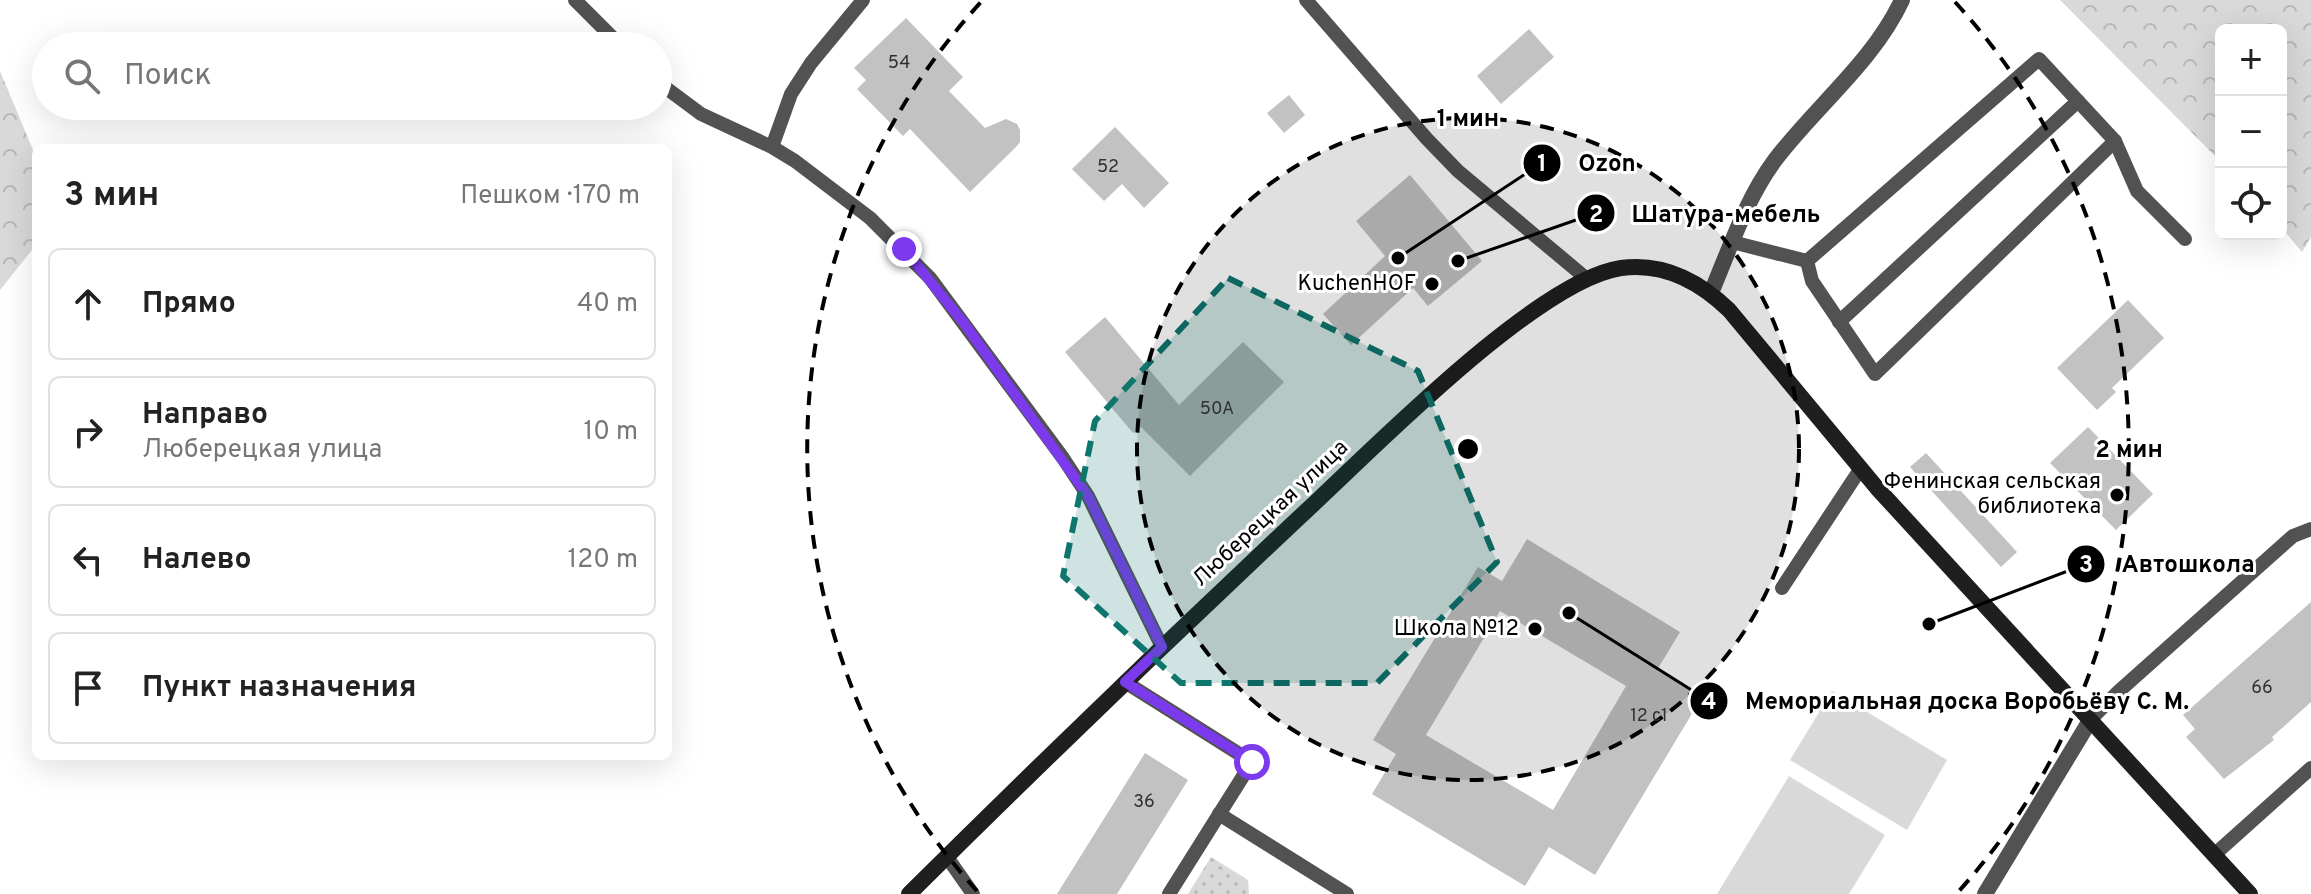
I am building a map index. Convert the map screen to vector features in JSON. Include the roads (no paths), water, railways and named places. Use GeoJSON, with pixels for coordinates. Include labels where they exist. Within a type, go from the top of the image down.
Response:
{"type":"FeatureCollection","features":[{"type":"Feature","properties":{"kind":"main road","name":"Люберецкая улица"},"geometry":{"type":"LineString","coordinates":[[909,894],[1162,647],[1453,377],[1507,331],[1587,279],[1620,268],[1650,267],[1691,280],[1711,293],[1751,335],[1861,468],[2250,894]]}},
{"type":"Feature","properties":{"kind":"street"},"geometry":{"type":"LineString","coordinates":[[1711,293],[1748,204],[1775,160],[1865,57],[1902,0]]}},
{"type":"Feature","properties":{"kind":"street"},"geometry":{"type":"LineString","coordinates":[[1985,894],[2091,719]]}},
{"type":"Feature","properties":{"kind":"lane"},"geometry":{"type":"LineString","coordinates":[[575,0],[607,32]]}},
{"type":"Feature","properties":{"kind":"lane"},"geometry":{"type":"LineString","coordinates":[[772,147],[791,94],[811,63],[863,0]]}},
{"type":"Feature","properties":{"kind":"lane"},"geometry":{"type":"LineString","coordinates":[[1306,0],[1458,171],[1587,279]]}},
{"type":"Feature","properties":{"kind":"lane"},"geometry":{"type":"LineString","coordinates":[[1807,261],[2039,59],[2115,141],[2137,191],[2185,239]]}},
{"type":"Feature","properties":{"kind":"lane"},"geometry":{"type":"LineString","coordinates":[[672,92],[701,114],[772,147],[870,218],[930,278],[1088,496],[1162,647]]}},
{"type":"Feature","properties":{"kind":"lane"},"geometry":{"type":"LineString","coordinates":[[1839,322],[2078,101]]}},
{"type":"Feature","properties":{"kind":"lane"},"geometry":{"type":"LineString","coordinates":[[1807,261],[1812,281],[1875,374],[2115,141]]}},
{"type":"Feature","properties":{"kind":"lane"},"geometry":{"type":"LineString","coordinates":[[1732,242],[1807,261]]}},
{"type":"Feature","properties":{"kind":"lane"},"geometry":{"type":"LineString","coordinates":[[1782,588],[1861,468]]}},
{"type":"Feature","properties":{"kind":"lane"},"geometry":{"type":"LineString","coordinates":[[2091,719],[2293,536],[2311,529]]}},
{"type":"Feature","properties":{"kind":"lane"},"geometry":{"type":"LineString","coordinates":[[1125,682],[1252,762],[1169,894]]}},
{"type":"Feature","properties":{"kind":"lane"},"geometry":{"type":"LineString","coordinates":[[2215,854],[2311,768]]}},
{"type":"Feature","properties":{"kind":"lane"},"geometry":{"type":"LineString","coordinates":[[1219,814],[1347,894]]}},
{"type":"Feature","properties":{"kind":"lane"},"geometry":{"type":"LineString","coordinates":[[947,857],[973,894]]}},
{"type":"Feature","properties":{"kind":"place","name":"Ozon"},"geometry":{"type":"Point","coordinates":[1398,258]}},
{"type":"Feature","properties":{"kind":"place","name":"Шатура-мебель"},"geometry":{"type":"Point","coordinates":[1458,261]}},
{"type":"Feature","properties":{"kind":"place","name":"KuchenHOF"},"geometry":{"type":"Point","coordinates":[1432,284]}},
{"type":"Feature","properties":{"kind":"place","name":"Фенинская сельская библиотека"},"geometry":{"type":"Point","coordinates":[2117,495]}},
{"type":"Feature","properties":{"kind":"place","name":"Мемориальная доска Воробьёву С. М."},"geometry":{"type":"Point","coordinates":[1569,613]}},
{"type":"Feature","properties":{"kind":"place","name":"Автошкола"},"geometry":{"type":"Point","coordinates":[1929,624]}},
{"type":"Feature","properties":{"kind":"place","name":"Школа №12"},"geometry":{"type":"Point","coordinates":[1535,629]}}]}
